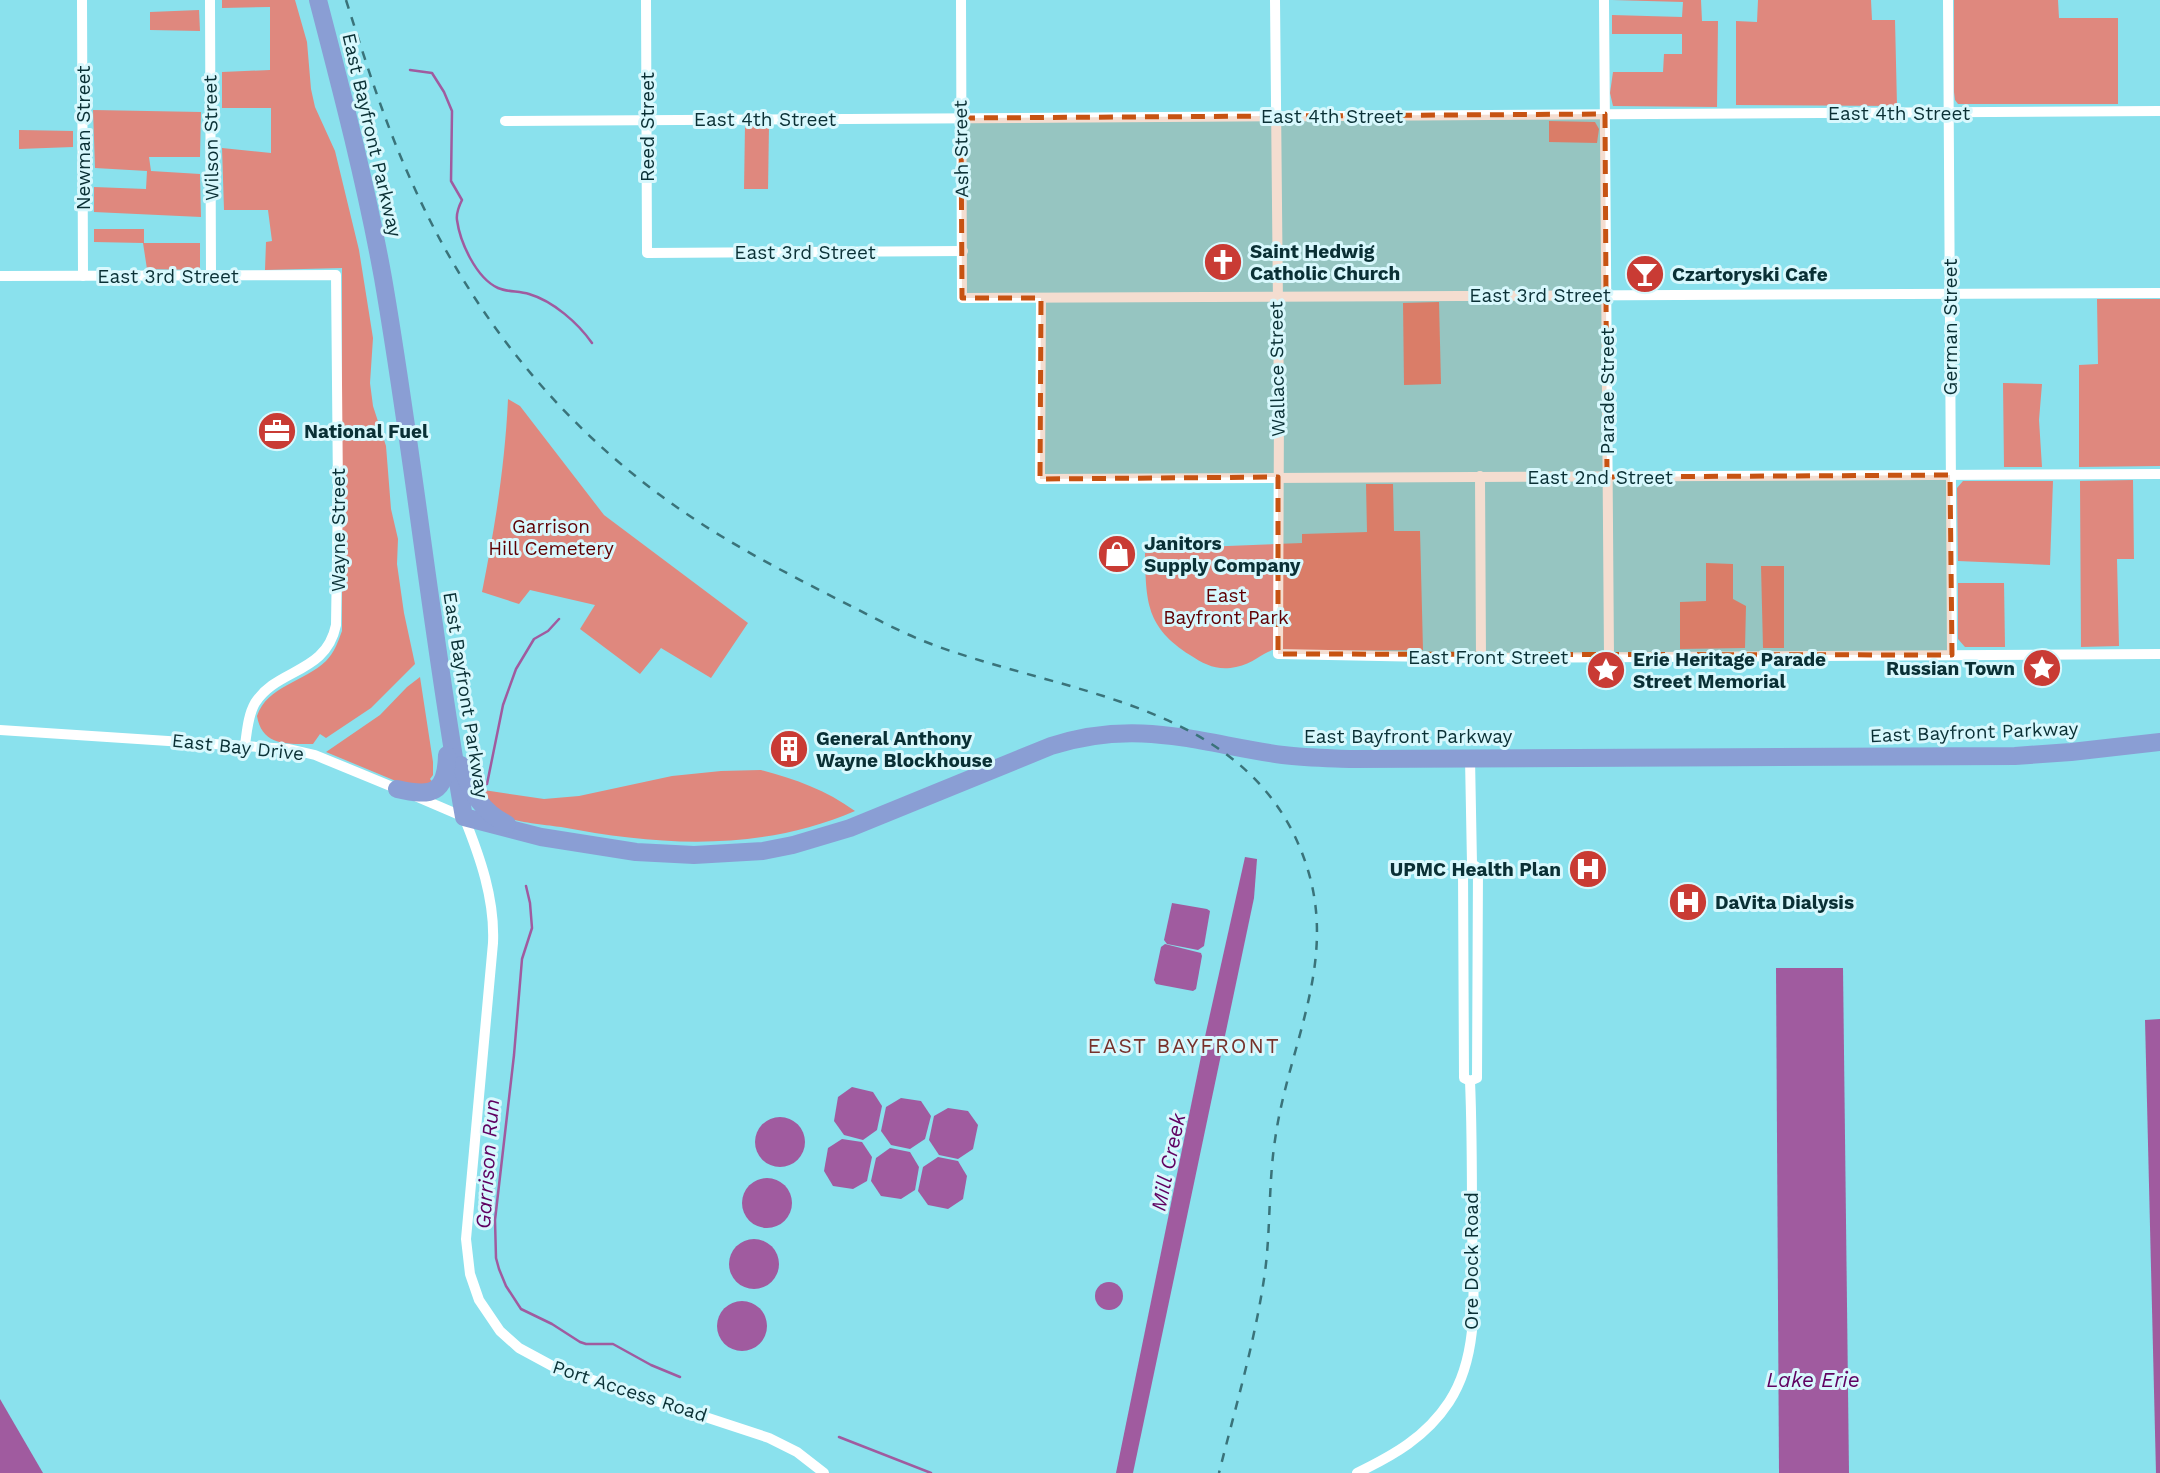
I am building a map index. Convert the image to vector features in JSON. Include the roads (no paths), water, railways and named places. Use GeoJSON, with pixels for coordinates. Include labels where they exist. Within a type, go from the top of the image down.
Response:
{"type":"FeatureCollection","features":[{"type":"Feature","properties":{"kind":"highway","name":"East Bayfront Parkway"},"geometry":{"type":"LineString","coordinates":[[318,0],[353,137],[383,277],[448,727],[464,817],[526,834],[636,852],[729,855],[763,851],[850,828],[1051,746],[1116,732],[1178,735],[1283,755],[1310,757],[2015,756],[2160,742]]}},
{"type":"Feature","properties":{"kind":"highway"},"geometry":{"type":"LineString","coordinates":[[397,789],[425,794],[439,787],[446,774],[448,727]]}},
{"type":"Feature","properties":{"kind":"highway"},"geometry":{"type":"LineString","coordinates":[[448,727],[465,775],[481,806],[499,821],[526,834]]}},
{"type":"Feature","properties":{"kind":"street","name":"Newman Street"},"geometry":{"type":"LineString","coordinates":[[82,0],[83,276]]}},
{"type":"Feature","properties":{"kind":"street","name":"Wilson Street"},"geometry":{"type":"LineString","coordinates":[[210,0],[211,276]]}},
{"type":"Feature","properties":{"kind":"street","name":"Reed Street"},"geometry":{"type":"LineString","coordinates":[[646,0],[647,253]]}},
{"type":"Feature","properties":{"kind":"street","name":"Ash Street"},"geometry":{"type":"LineString","coordinates":[[961,0],[962,298]]}},
{"type":"Feature","properties":{"kind":"street","name":"Wallace Street"},"geometry":{"type":"LineString","coordinates":[[1275,0],[1278,654]]}},
{"type":"Feature","properties":{"kind":"street","name":"Parade Street"},"geometry":{"type":"LineString","coordinates":[[1604,0],[1609,657]]}},
{"type":"Feature","properties":{"kind":"street","name":"German Street"},"geometry":{"type":"LineString","coordinates":[[1948,0],[1952,655]]}},
{"type":"Feature","properties":{"kind":"street","name":"East 4th Street"},"geometry":{"type":"LineString","coordinates":[[505,121],[2160,111]]}},
{"type":"Feature","properties":{"kind":"street","name":"East 3rd Street"},"geometry":{"type":"LineString","coordinates":[[647,253],[962,251]]}},
{"type":"Feature","properties":{"kind":"street","name":"East 3rd Street"},"geometry":{"type":"LineString","coordinates":[[0,276],[336,275]]}},
{"type":"Feature","properties":{"kind":"street","name":"Wayne Street"},"geometry":{"type":"LineString","coordinates":[[244,745],[251,712],[259,697],[321,656],[330,643],[336,625],[336,275]]}},
{"type":"Feature","properties":{"kind":"street","name":"East 3rd Street"},"geometry":{"type":"LineString","coordinates":[[962,298],[2160,293]]}},
{"type":"Feature","properties":{"kind":"street","name":"East 2nd Street"},"geometry":{"type":"LineString","coordinates":[[1041,298],[1040,479],[2160,474]]}},
{"type":"Feature","properties":{"kind":"street"},"geometry":{"type":"LineString","coordinates":[[1480,476],[1481,657]]}},
{"type":"Feature","properties":{"kind":"street","name":"East Front Street"},"geometry":{"type":"LineString","coordinates":[[1278,654],[1609,657],[2160,654]]}},
{"type":"Feature","properties":{"kind":"street","name":"East Bay Drive"},"geometry":{"type":"LineString","coordinates":[[0,730],[244,745],[306,752],[464,817]]}},
{"type":"Feature","properties":{"kind":"street","name":"Ore Dock Road"},"geometry":{"type":"LineString","coordinates":[[1357,1473],[1389,1458],[1423,1433],[1456,1390],[1468,1355],[1472,1314],[1470,1081],[1477,1078],[1478,935],[1478,868],[1472,864],[1470,758]]}},
{"type":"Feature","properties":{"kind":"street","name":"Port Access Road"},"geometry":{"type":"LineString","coordinates":[[464,817],[491,901],[494,930],[467,1223],[468,1261],[479,1300],[508,1339],[541,1361],[760,1434],[797,1452],[824,1473]]}},
{"type":"Feature","properties":{"kind":"water"},"geometry":{"type":"Polygon","coordinates":[[[1245,857],[1257,859],[1254,898],[1133,1473],[1116,1473],[1206,1032],[1245,857]]]}},
{"type":"Feature","properties":{"kind":"water"},"geometry":{"type":"Polygon","coordinates":[[[1172,903],[1210,911],[1204,946],[1198,950],[1167,944],[1164,940],[1172,903]]]}},
{"type":"Feature","properties":{"kind":"water"},"geometry":{"type":"Polygon","coordinates":[[[1165,944],[1201,953],[1196,989],[1193,991],[1156,984],[1154,980],[1161,947],[1165,944]]]}},
{"type":"Feature","properties":{"kind":"water","name":"Lake Erie"},"geometry":{"type":"Polygon","coordinates":[[[1776,968],[1843,968],[1849,1473],[1779,1473],[1776,968]]]}},
{"type":"Feature","properties":{"kind":"water"},"geometry":{"type":"Polygon","coordinates":[[[2160,1019],[2160,1473],[2156,1473],[2145,1020],[2160,1019]]]}},
{"type":"Feature","properties":{"kind":"water"},"geometry":{"type":"Polygon","coordinates":[[[852,1087],[873,1092],[882,1106],[877,1130],[863,1140],[844,1135],[834,1121],[838,1097],[852,1087]]]}},
{"type":"Feature","properties":{"kind":"water"},"geometry":{"type":"Polygon","coordinates":[[[901,1098],[921,1101],[931,1116],[925,1139],[910,1149],[891,1145],[881,1131],[886,1107],[901,1098]]]}},
{"type":"Feature","properties":{"kind":"water"},"geometry":{"type":"Polygon","coordinates":[[[948,1108],[968,1111],[978,1125],[973,1149],[958,1159],[939,1155],[929,1140],[934,1116],[948,1108]]]}},
{"type":"Feature","properties":{"kind":"water"},"geometry":{"type":"Polygon","coordinates":[[[780,1117],[798,1124],[805,1142],[798,1160],[780,1167],[762,1160],[755,1142],[762,1124],[780,1117]]]}},
{"type":"Feature","properties":{"kind":"water"},"geometry":{"type":"Polygon","coordinates":[[[842,1139],[862,1142],[872,1157],[867,1181],[853,1189],[833,1186],[824,1171],[828,1148],[842,1139]]]}},
{"type":"Feature","properties":{"kind":"water"},"geometry":{"type":"Polygon","coordinates":[[[890,1148],[910,1152],[919,1167],[915,1190],[901,1199],[881,1196],[871,1181],[876,1158],[890,1148]]]}},
{"type":"Feature","properties":{"kind":"water"},"geometry":{"type":"Polygon","coordinates":[[[938,1157],[958,1161],[967,1176],[963,1199],[948,1209],[928,1205],[918,1191],[923,1167],[938,1157]]]}},
{"type":"Feature","properties":{"kind":"water"},"geometry":{"type":"Polygon","coordinates":[[[767,1178],[785,1185],[792,1203],[785,1221],[767,1228],[749,1221],[742,1203],[749,1185],[767,1178]]]}},
{"type":"Feature","properties":{"kind":"water"},"geometry":{"type":"Polygon","coordinates":[[[754,1239],[772,1246],[779,1264],[772,1282],[754,1289],[736,1282],[729,1264],[736,1246],[754,1239]]]}},
{"type":"Feature","properties":{"kind":"water"},"geometry":{"type":"Polygon","coordinates":[[[1109,1282],[1119,1286],[1123,1296],[1119,1306],[1109,1310],[1099,1306],[1095,1296],[1099,1286],[1109,1282]]]}},
{"type":"Feature","properties":{"kind":"water"},"geometry":{"type":"Polygon","coordinates":[[[742,1301],[760,1308],[767,1326],[760,1344],[742,1351],[724,1344],[717,1326],[724,1308],[742,1301]]]}},
{"type":"Feature","properties":{"kind":"water"},"geometry":{"type":"Polygon","coordinates":[[[0,1399],[43,1473],[0,1473],[0,1399]]]}},
{"type":"Feature","properties":{"kind":"waterway","name":"Garrison Run"},"geometry":{"type":"LineString","coordinates":[[410,70],[432,73],[452,111],[451,181],[462,200],[457,212],[462,239],[476,268],[498,288],[529,294],[556,307],[580,328],[592,343]]}},
{"type":"Feature","properties":{"kind":"waterway","name":"Garrison Run"},"geometry":{"type":"LineString","coordinates":[[487,784],[503,705],[516,669],[534,639],[548,631],[559,619]]}},
{"type":"Feature","properties":{"kind":"waterway","name":"Garrison Run"},"geometry":{"type":"LineString","coordinates":[[526,886],[532,928],[522,959],[495,1220],[499,1269],[521,1309],[580,1342],[613,1344],[680,1377]]}},
{"type":"Feature","properties":{"kind":"waterway","name":"Garrison Run"},"geometry":{"type":"LineString","coordinates":[[839,1437],[931,1473]]}},
{"type":"Feature","properties":{"kind":"railway"},"geometry":{"type":"LineString","coordinates":[[346,0],[394,141],[436,232],[461,275],[488,317],[550,395],[584,431],[621,464],[660,495],[725,539],[901,631],[975,659],[1146,711],[1198,736],[1243,768],[1281,811],[1307,867],[1315,903],[1317,937],[1314,971],[1275,1140],[1266,1262],[1260,1304],[1219,1473]]}},
{"type":"Feature","properties":{"kind":"place","name":"Saint Hedwig Catholic Church"},"geometry":{"type":"Point","coordinates":[1223,262]}},
{"type":"Feature","properties":{"kind":"place","name":"Czartoryski Cafe"},"geometry":{"type":"Point","coordinates":[1645,274]}},
{"type":"Feature","properties":{"kind":"place","name":"National Fuel"},"geometry":{"type":"Point","coordinates":[277,431]}},
{"type":"Feature","properties":{"kind":"place","name":"Janitors Supply Company"},"geometry":{"type":"Point","coordinates":[1117,554]}},
{"type":"Feature","properties":{"kind":"place","name":"Russian Town"},"geometry":{"type":"Point","coordinates":[2042,668]}},
{"type":"Feature","properties":{"kind":"place","name":"Erie Heritage Parade Street Memorial"},"geometry":{"type":"Point","coordinates":[1606,670]}},
{"type":"Feature","properties":{"kind":"place","name":"General Anthony Wayne Blockhouse"},"geometry":{"type":"Point","coordinates":[789,749]}},
{"type":"Feature","properties":{"kind":"place","name":"UPMC Health Plan"},"geometry":{"type":"Point","coordinates":[1588,869]}},
{"type":"Feature","properties":{"kind":"place","name":"DaVita Dialysis"},"geometry":{"type":"Point","coordinates":[1688,902]}},
{"type":"Feature","properties":{"kind":"district","name":"EAST BAYFRONT"},"geometry":{"type":"Point","coordinates":[1184,1045]}},
{"type":"Feature","properties":{"kind":"park label","name":"Garrison Hill Cemetery"},"geometry":{"type":"Point","coordinates":[551,537]}},
{"type":"Feature","properties":{"kind":"park label","name":"East Bayfront Park"},"geometry":{"type":"Point","coordinates":[1226,606]}},
{"type":"Feature","properties":{"kind":"water label","name":"Mill Creek"},"geometry":{"type":"Point","coordinates":[1168,1162]}}]}
